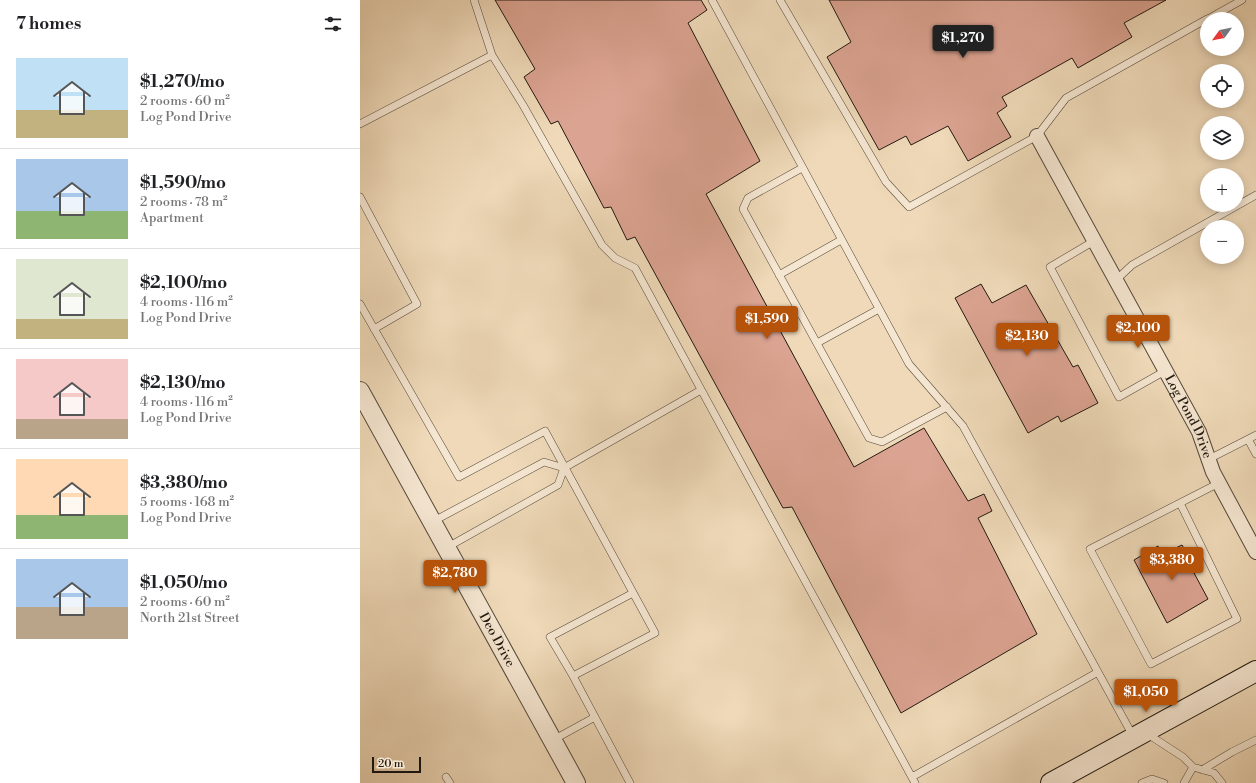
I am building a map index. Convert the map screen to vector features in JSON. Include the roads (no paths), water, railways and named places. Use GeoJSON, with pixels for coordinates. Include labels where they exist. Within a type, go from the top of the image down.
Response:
{"type":"FeatureCollection","features":[{"type":"Feature","properties":{"kind":"main road"},"geometry":{"type":"LineString","coordinates":[[1051,783],[1256,671]]}},
{"type":"Feature","properties":{"kind":"street","name":"Log Pond Drive"},"geometry":{"type":"LineString","coordinates":[[1037,136],[1199,432],[1219,483],[1256,552]]}},
{"type":"Feature","properties":{"kind":"street","name":"Deo Drive"},"geometry":{"type":"LineString","coordinates":[[360,391],[576,783]]}},
{"type":"Feature","properties":{"kind":"lane"},"geometry":{"type":"LineString","coordinates":[[474,0],[492,55],[523,105],[602,245],[615,258],[635,268],[913,780],[1098,672]]}},
{"type":"Feature","properties":{"kind":"lane"},"geometry":{"type":"LineString","coordinates":[[712,0],[909,364],[963,426],[1098,672],[1139,735],[1183,757],[1193,767],[1214,773],[1222,783]]}},
{"type":"Feature","properties":{"kind":"lane"},"geometry":{"type":"LineString","coordinates":[[780,0],[886,182],[909,207],[1037,136],[1066,98],[1200,23]]}},
{"type":"Feature","properties":{"kind":"lane"},"geometry":{"type":"LineString","coordinates":[[1220,12],[1242,0]]}},
{"type":"Feature","properties":{"kind":"lane"},"geometry":{"type":"LineString","coordinates":[[360,124],[492,55]]}},
{"type":"Feature","properties":{"kind":"lane"},"geometry":{"type":"LineString","coordinates":[[802,168],[748,198],[743,209],[869,438],[882,442],[947,407]]}},
{"type":"Feature","properties":{"kind":"lane"},"geometry":{"type":"LineString","coordinates":[[1116,280],[1132,265],[1256,195]]}},
{"type":"Feature","properties":{"kind":"lane"},"geometry":{"type":"LineString","coordinates":[[360,197],[417,304],[374,330]]}},
{"type":"Feature","properties":{"kind":"lane"},"geometry":{"type":"LineString","coordinates":[[779,275],[841,240]]}},
{"type":"Feature","properties":{"kind":"lane"},"geometry":{"type":"LineString","coordinates":[[1094,241],[1050,267],[1119,397],[1165,370]]}},
{"type":"Feature","properties":{"kind":"lane"},"geometry":{"type":"LineString","coordinates":[[360,304],[459,477],[545,431],[655,633],[573,676]]}},
{"type":"Feature","properties":{"kind":"lane"},"geometry":{"type":"LineString","coordinates":[[817,343],[879,309]]}},
{"type":"Feature","properties":{"kind":"lane"},"geometry":{"type":"LineString","coordinates":[[446,548],[558,485],[564,468],[701,390]]}},
{"type":"Feature","properties":{"kind":"lane"},"geometry":{"type":"LineString","coordinates":[[1209,459],[1256,435]]}},
{"type":"Feature","properties":{"kind":"lane"},"geometry":{"type":"LineString","coordinates":[[1248,439],[1256,454]]}},
{"type":"Feature","properties":{"kind":"lane"},"geometry":{"type":"LineString","coordinates":[[432,522],[544,462],[564,468]]}},
{"type":"Feature","properties":{"kind":"lane"},"geometry":{"type":"LineString","coordinates":[[1180,503],[1237,619],[1151,664],[1090,549],[1219,483]]}},
{"type":"Feature","properties":{"kind":"lane"},"geometry":{"type":"LineString","coordinates":[[630,783],[573,676],[550,637],[633,593]]}},
{"type":"Feature","properties":{"kind":"lane"},"geometry":{"type":"LineString","coordinates":[[553,741],[595,717]]}},
{"type":"Feature","properties":{"kind":"lane"},"geometry":{"type":"LineString","coordinates":[[1202,770],[1256,740]]}},
{"type":"Feature","properties":{"kind":"lane"},"geometry":{"type":"LineString","coordinates":[[1184,783],[1193,767]]}},
{"type":"Feature","properties":{"kind":"lane"},"geometry":{"type":"LineString","coordinates":[[1142,783],[1152,779],[1164,783]]}}]}
